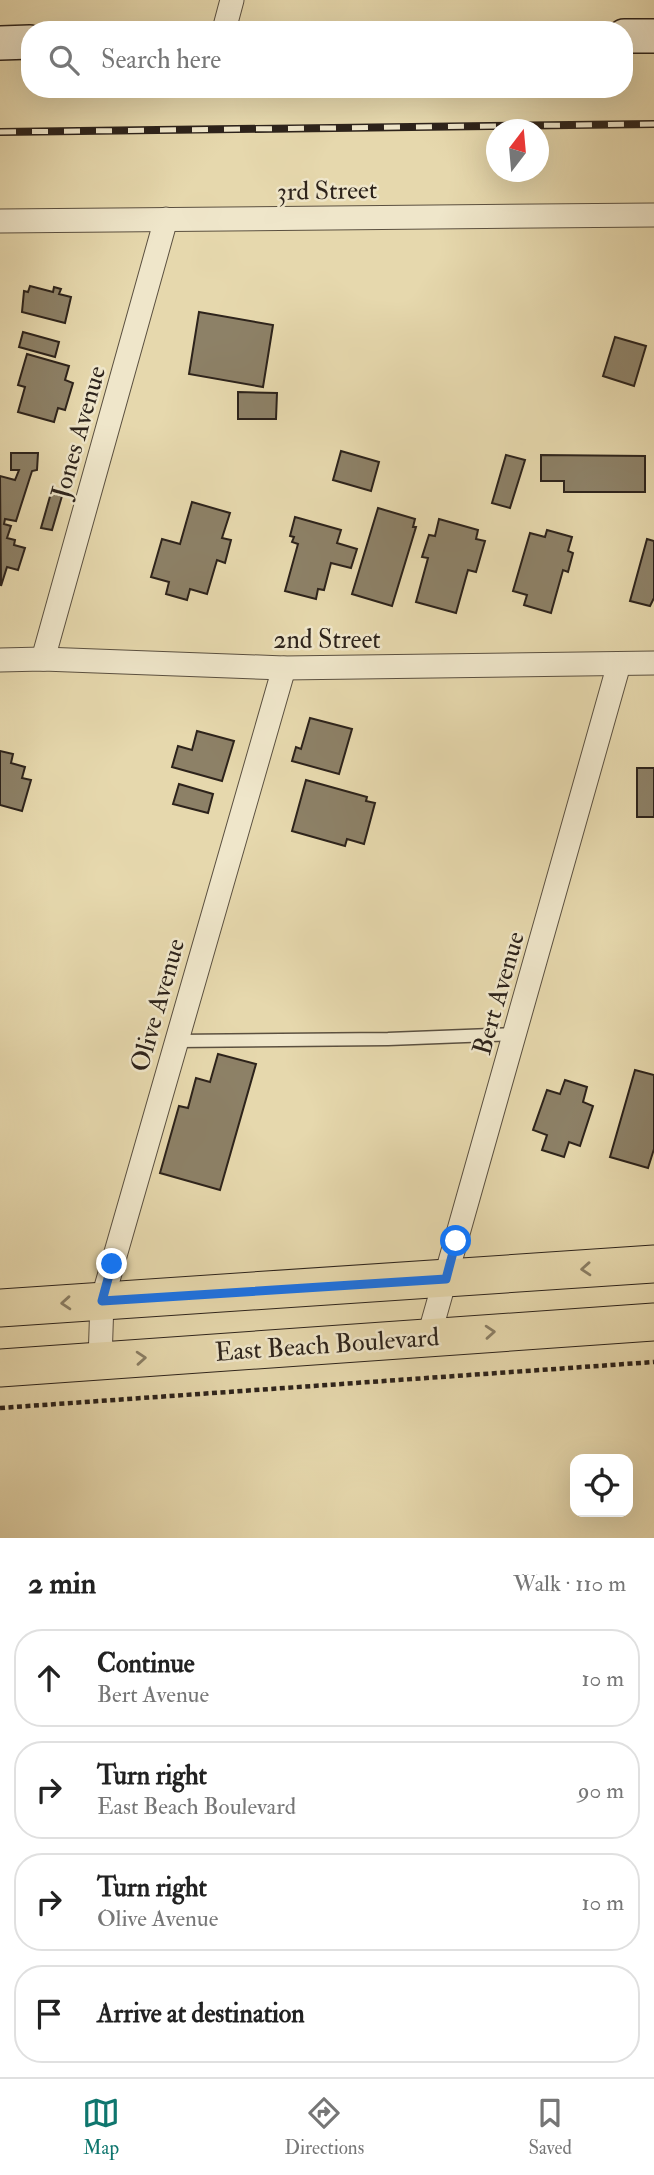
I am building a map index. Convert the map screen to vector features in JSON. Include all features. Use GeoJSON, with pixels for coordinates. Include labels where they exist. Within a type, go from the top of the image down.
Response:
{"type":"FeatureCollection","features":[{"type":"Feature","properties":{"kind":"main road"},"geometry":{"type":"LineString","coordinates":[[0,1308],[654,1264]]}},
{"type":"Feature","properties":{"kind":"main road","name":"East Beach Boulevard"},"geometry":{"type":"LineString","coordinates":[[0,1368],[654,1322]]}},
{"type":"Feature","properties":{"kind":"street"},"geometry":{"type":"LineString","coordinates":[[226,21],[232,0]]}},
{"type":"Feature","properties":{"kind":"street"},"geometry":{"type":"LineString","coordinates":[[633,36],[654,36]]}},
{"type":"Feature","properties":{"kind":"street"},"geometry":{"type":"LineString","coordinates":[[0,43],[21,42]]}},
{"type":"Feature","properties":{"kind":"street","name":"3rd Street"},"geometry":{"type":"LineString","coordinates":[[0,220],[654,215]]}},
{"type":"Feature","properties":{"kind":"street","name":"Jones Avenue"},"geometry":{"type":"LineString","coordinates":[[43,659],[166,219]]}},
{"type":"Feature","properties":{"kind":"street","name":"2nd Street"},"geometry":{"type":"LineString","coordinates":[[0,660],[43,659],[284,668],[654,663]]}},
{"type":"Feature","properties":{"kind":"street","name":"Bert Avenue"},"geometry":{"type":"LineString","coordinates":[[429,1336],[619,664]]}},
{"type":"Feature","properties":{"kind":"street","name":"Olive Avenue"},"geometry":{"type":"LineString","coordinates":[[100,1361],[102,1301],[284,668]]}},
{"type":"Feature","properties":{"kind":"lane"},"geometry":{"type":"LineString","coordinates":[[175,1041],[388,1040],[515,1034]]}},
{"type":"Feature","properties":{"kind":"path"},"geometry":{"type":"LineString","coordinates":[[0,1408],[654,1362]]}},
{"type":"Feature","properties":{"kind":"building"},"geometry":{"type":"Polygon","coordinates":[[[30,286],[53,292],[54,287],[61,289],[59,294],[71,297],[65,323],[22,312],[24,291],[28,292],[30,286]]]}},
{"type":"Feature","properties":{"kind":"building"},"geometry":{"type":"Polygon","coordinates":[[[199,312],[273,325],[263,387],[189,374],[199,312]]]}},
{"type":"Feature","properties":{"kind":"building"},"geometry":{"type":"Polygon","coordinates":[[[23,332],[59,342],[55,357],[19,347],[23,332]]]}},
{"type":"Feature","properties":{"kind":"building"},"geometry":{"type":"Polygon","coordinates":[[[615,337],[646,346],[634,386],[603,376],[615,337]]]}},
{"type":"Feature","properties":{"kind":"building"},"geometry":{"type":"Polygon","coordinates":[[[27,354],[69,366],[65,380],[73,383],[65,410],[58,408],[54,422],[18,412],[25,387],[18,385],[27,354]]]}},
{"type":"Feature","properties":{"kind":"building"},"geometry":{"type":"Polygon","coordinates":[[[238,392],[277,393],[276,419],[238,419],[238,392]]]}},
{"type":"Feature","properties":{"kind":"building"},"geometry":{"type":"Polygon","coordinates":[[[341,451],[379,462],[371,491],[333,480],[341,451]]]}},
{"type":"Feature","properties":{"kind":"building"},"geometry":{"type":"Polygon","coordinates":[[[11,453],[38,453],[37,470],[32,471],[16,521],[5,519],[4,524],[11,526],[7,538],[15,540],[14,545],[25,548],[18,570],[7,567],[1,586],[0,476],[15,480],[19,470],[11,470],[11,453]]]}},
{"type":"Feature","properties":{"kind":"building"},"geometry":{"type":"Polygon","coordinates":[[[506,455],[525,460],[510,508],[492,503],[506,455]]]}},
{"type":"Feature","properties":{"kind":"building"},"geometry":{"type":"Polygon","coordinates":[[[541,455],[645,456],[645,492],[564,492],[564,481],[541,481],[541,455]]]}},
{"type":"Feature","properties":{"kind":"building"},"geometry":{"type":"Polygon","coordinates":[[[51,493],[62,496],[52,530],[41,528],[51,493]]]}},
{"type":"Feature","properties":{"kind":"building"},"geometry":{"type":"Polygon","coordinates":[[[192,502],[230,513],[222,538],[231,540],[225,563],[217,560],[207,594],[190,589],[187,600],[166,594],[169,582],[151,577],[162,539],[180,544],[192,502]]]}},
{"type":"Feature","properties":{"kind":"building"},"geometry":{"type":"Polygon","coordinates":[[[378,508],[415,519],[413,527],[416,527],[392,606],[352,594],[378,508]]]}},
{"type":"Feature","properties":{"kind":"building"},"geometry":{"type":"Polygon","coordinates":[[[295,517],[341,530],[337,543],[357,549],[351,568],[331,563],[324,590],[318,589],[316,599],[285,591],[298,544],[292,542],[294,537],[290,536],[295,517]]]}},
{"type":"Feature","properties":{"kind":"building"},"geometry":{"type":"Polygon","coordinates":[[[439,519],[478,530],[476,539],[485,541],[476,572],[468,570],[456,613],[416,602],[428,558],[422,557],[429,535],[435,536],[439,519]]]}},
{"type":"Feature","properties":{"kind":"building"},"geometry":{"type":"Polygon","coordinates":[[[547,530],[572,537],[568,551],[573,553],[568,572],[563,570],[551,613],[524,605],[527,595],[513,591],[530,533],[545,537],[547,530]]]}},
{"type":"Feature","properties":{"kind":"building"},"geometry":{"type":"Polygon","coordinates":[[[647,539],[654,541],[654,598],[650,606],[630,601],[647,539]]]}},
{"type":"Feature","properties":{"kind":"building"},"geometry":{"type":"Polygon","coordinates":[[[310,718],[352,729],[339,774],[292,761],[296,747],[301,749],[310,718]]]}},
{"type":"Feature","properties":{"kind":"building"},"geometry":{"type":"Polygon","coordinates":[[[197,731],[234,741],[222,781],[172,767],[178,746],[192,750],[197,731]]]}},
{"type":"Feature","properties":{"kind":"building"},"geometry":{"type":"Polygon","coordinates":[[[0,751],[13,754],[11,763],[25,767],[22,778],[31,780],[22,811],[0,805],[0,751]]]}},
{"type":"Feature","properties":{"kind":"building"},"geometry":{"type":"Polygon","coordinates":[[[637,768],[654,768],[654,817],[637,817],[637,768]]]}},
{"type":"Feature","properties":{"kind":"building"},"geometry":{"type":"Polygon","coordinates":[[[306,780],[367,797],[366,801],[375,803],[364,844],[347,839],[345,846],[292,831],[306,780]]]}},
{"type":"Feature","properties":{"kind":"building"},"geometry":{"type":"Polygon","coordinates":[[[179,784],[213,794],[208,813],[173,804],[179,784]]]}},
{"type":"Feature","properties":{"kind":"building"},"geometry":{"type":"Polygon","coordinates":[[[218,1054],[256,1064],[220,1190],[160,1173],[179,1106],[188,1108],[196,1078],[210,1082],[218,1054]]]}},
{"type":"Feature","properties":{"kind":"building"},"geometry":{"type":"Polygon","coordinates":[[[635,1070],[654,1075],[654,1149],[648,1168],[610,1157],[635,1070]]]}},
{"type":"Feature","properties":{"kind":"building"},"geometry":{"type":"Polygon","coordinates":[[[565,1080],[587,1087],[583,1102],[593,1106],[580,1146],[569,1142],[564,1157],[542,1150],[547,1135],[533,1130],[547,1090],[560,1094],[565,1080]]]}},
{"type":"Feature","properties":{"kind":"railway"},"geometry":{"type":"LineString","coordinates":[[0,132],[654,124]]}},
{"type":"Feature","properties":{"kind":"route"},"geometry":{"type":"LineString","coordinates":[[112,1264],[102,1301],[446,1279],[456,1241]]}}]}
